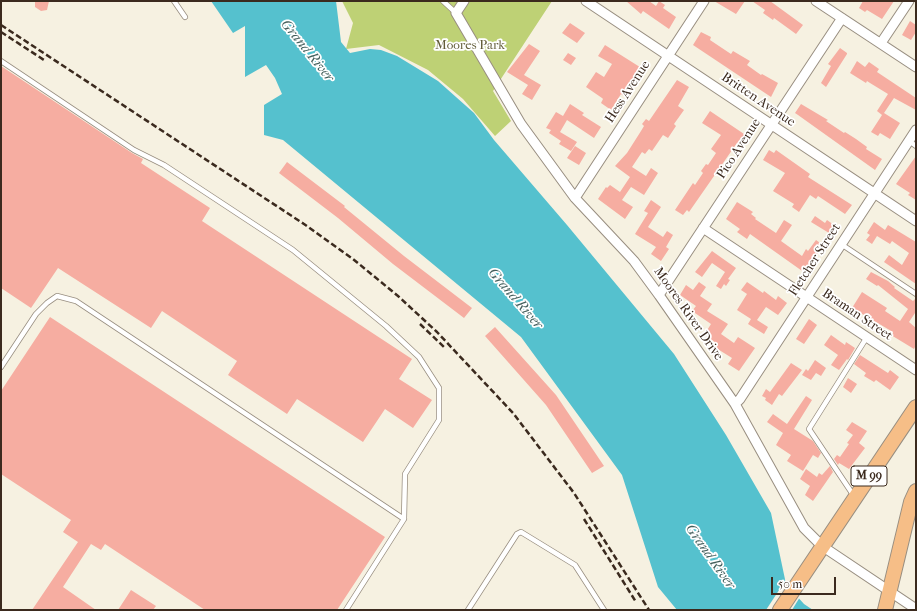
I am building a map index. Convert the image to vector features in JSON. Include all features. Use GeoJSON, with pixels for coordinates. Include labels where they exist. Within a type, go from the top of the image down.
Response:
{"type":"FeatureCollection","features":[{"type":"Feature","properties":{"kind":"main road","name":"M 99"},"geometry":{"type":"LineString","coordinates":[[780,610],[916,406]]}},
{"type":"Feature","properties":{"kind":"main road"},"geometry":{"type":"LineString","coordinates":[[885,610],[911,502],[916,491]]}},
{"type":"Feature","properties":{"kind":"street"},"geometry":{"type":"LineString","coordinates":[[456,13],[464,1]]}},
{"type":"Feature","properties":{"kind":"street","name":"Britten Avenue"},"geometry":{"type":"LineString","coordinates":[[586,1],[916,221]]}},
{"type":"Feature","properties":{"kind":"street","name":"Hess Avenue"},"geometry":{"type":"LineString","coordinates":[[575,198],[704,1]]}},
{"type":"Feature","properties":{"kind":"street"},"geometry":{"type":"LineString","coordinates":[[816,1],[916,67]]}},
{"type":"Feature","properties":{"kind":"street"},"geometry":{"type":"LineString","coordinates":[[881,43],[909,1]]}},
{"type":"Feature","properties":{"kind":"street","name":"Moores River Drive"},"geometry":{"type":"LineString","coordinates":[[456,13],[521,124],[575,198],[634,261],[735,404],[804,528],[822,546],[916,609]]}},
{"type":"Feature","properties":{"kind":"street","name":"Pico Avenue"},"geometry":{"type":"LineString","coordinates":[[658,295],[842,18]]}},
{"type":"Feature","properties":{"kind":"street","name":"Fletcher Street"},"geometry":{"type":"LineString","coordinates":[[735,404],[740,399],[874,194],[912,143],[916,130]]}},
{"type":"Feature","properties":{"kind":"street","name":"Braman Street"},"geometry":{"type":"LineString","coordinates":[[703,228],[916,370]]}},
{"type":"Feature","properties":{"kind":"lane"},"geometry":{"type":"LineString","coordinates":[[174,1],[185,17]]}},
{"type":"Feature","properties":{"kind":"lane"},"geometry":{"type":"LineString","coordinates":[[443,1],[456,13]]}},
{"type":"Feature","properties":{"kind":"lane"},"geometry":{"type":"LineString","coordinates":[[1,61],[134,150],[164,165],[293,250],[386,326],[419,356],[439,388],[439,420],[404,474],[404,519],[346,610]]}},
{"type":"Feature","properties":{"kind":"lane"},"geometry":{"type":"LineString","coordinates":[[841,244],[916,294]]}},
{"type":"Feature","properties":{"kind":"lane"},"geometry":{"type":"LineString","coordinates":[[1,367],[36,314],[47,303],[57,296],[76,301],[404,519]]}},
{"type":"Feature","properties":{"kind":"lane"},"geometry":{"type":"LineString","coordinates":[[855,497],[809,428],[867,337]]}},
{"type":"Feature","properties":{"kind":"lane"},"geometry":{"type":"LineString","coordinates":[[468,610],[517,534],[521,532],[575,565],[604,610]]}},
{"type":"Feature","properties":{"kind":"green space","name":"Moores Park"},"geometry":{"type":"Polygon","coordinates":[[[342,1],[552,1],[493,91],[511,121],[495,136],[463,99],[428,70],[379,45],[346,49],[353,23],[342,1]]]}},
{"type":"Feature","properties":{"kind":"water","name":"Grand River"},"geometry":{"type":"Polygon","coordinates":[[[211,1],[336,1],[341,42],[350,53],[370,49],[381,50],[397,56],[438,81],[474,113],[494,140],[674,354],[726,435],[771,513],[786,584],[804,604],[813,610],[677,610],[658,587],[622,475],[521,337],[283,140],[264,135],[264,105],[282,94],[275,78],[266,65],[245,77],[245,26],[233,33],[211,1]]]}},
{"type":"Feature","properties":{"kind":"pier"},"geometry":{"type":"Polygon","coordinates":[[[787,578],[788,583],[800,597],[792,610],[766,610],[787,578]]]}},
{"type":"Feature","properties":{"kind":"building"},"geometry":{"type":"Polygon","coordinates":[[[35,1],[49,1],[47,10],[41,11],[35,7],[35,1]]]}},
{"type":"Feature","properties":{"kind":"building"},"geometry":{"type":"Polygon","coordinates":[[[626,1],[649,1],[656,6],[659,1],[665,5],[663,8],[676,17],[669,29],[643,11],[641,14],[626,1]]]}},
{"type":"Feature","properties":{"kind":"building"},"geometry":{"type":"Polygon","coordinates":[[[714,1],[745,1],[736,14],[714,1]]]}},
{"type":"Feature","properties":{"kind":"building"},"geometry":{"type":"Polygon","coordinates":[[[752,1],[770,1],[803,25],[796,34],[774,18],[773,20],[763,13],[765,10],[752,1]]]}},
{"type":"Feature","properties":{"kind":"building"},"geometry":{"type":"Polygon","coordinates":[[[863,1],[894,1],[882,19],[867,10],[865,12],[859,8],[863,1]]]}},
{"type":"Feature","properties":{"kind":"building"},"geometry":{"type":"Polygon","coordinates":[[[910,21],[916,25],[916,32],[911,40],[902,35],[910,21]]]}},
{"type":"Feature","properties":{"kind":"building"},"geometry":{"type":"Polygon","coordinates":[[[570,23],[585,33],[577,43],[562,33],[570,23]]]}},
{"type":"Feature","properties":{"kind":"building"},"geometry":{"type":"Polygon","coordinates":[[[701,32],[711,37],[710,40],[731,54],[733,51],[750,61],[747,65],[761,75],[762,74],[778,83],[771,97],[693,45],[701,32]]]}},
{"type":"Feature","properties":{"kind":"building"},"geometry":{"type":"Polygon","coordinates":[[[529,44],[540,51],[524,75],[541,85],[532,100],[522,94],[528,85],[507,72],[529,44]]]}},
{"type":"Feature","properties":{"kind":"building"},"geometry":{"type":"Polygon","coordinates":[[[605,45],[643,69],[624,96],[621,94],[611,110],[601,103],[602,98],[586,87],[596,72],[604,77],[612,64],[598,56],[605,45]]]}},
{"type":"Feature","properties":{"kind":"building"},"geometry":{"type":"Polygon","coordinates":[[[840,48],[847,54],[826,87],[821,83],[831,66],[828,64],[840,48]]]}},
{"type":"Feature","properties":{"kind":"building"},"geometry":{"type":"Polygon","coordinates":[[[568,53],[576,58],[571,65],[563,60],[568,53]]]}},
{"type":"Feature","properties":{"kind":"building"},"geometry":{"type":"Polygon","coordinates":[[[857,61],[865,67],[869,62],[879,69],[877,72],[916,98],[916,110],[894,98],[884,113],[900,123],[890,139],[880,133],[878,136],[871,132],[882,115],[877,111],[888,94],[867,81],[866,83],[850,73],[857,61]]]}},
{"type":"Feature","properties":{"kind":"building"},"geometry":{"type":"Polygon","coordinates":[[[1,66],[143,159],[141,163],[210,208],[202,221],[412,359],[399,379],[432,400],[413,428],[385,409],[363,442],[297,399],[287,414],[228,375],[237,361],[162,311],[151,328],[58,268],[31,308],[1,288],[1,66]]]}},
{"type":"Feature","properties":{"kind":"building"},"geometry":{"type":"Polygon","coordinates":[[[677,80],[689,87],[678,106],[684,110],[674,124],[676,126],[668,138],[663,135],[652,151],[649,149],[645,154],[642,152],[632,167],[646,176],[651,168],[658,173],[644,195],[631,187],[622,200],[633,207],[625,219],[598,199],[606,187],[607,188],[610,185],[620,192],[630,177],[615,166],[627,153],[644,126],[642,124],[646,119],[649,121],[677,80]]]}},
{"type":"Feature","properties":{"kind":"building"},"geometry":{"type":"Polygon","coordinates":[[[570,104],[584,113],[582,115],[601,127],[594,138],[567,120],[560,132],[577,142],[571,151],[559,144],[561,141],[549,133],[551,130],[546,128],[556,112],[563,116],[570,104]]]}},
{"type":"Feature","properties":{"kind":"building"},"geometry":{"type":"Polygon","coordinates":[[[801,104],[828,120],[826,121],[844,133],[845,132],[856,139],[867,147],[866,149],[882,159],[875,170],[795,113],[801,104]]]}},
{"type":"Feature","properties":{"kind":"building"},"geometry":{"type":"Polygon","coordinates":[[[710,111],[747,136],[740,146],[737,143],[689,212],[687,210],[683,215],[675,210],[693,183],[695,185],[703,173],[701,171],[706,164],[708,165],[716,153],[711,149],[721,135],[702,123],[710,111]]]}},
{"type":"Feature","properties":{"kind":"building"},"geometry":{"type":"Polygon","coordinates":[[[575,146],[586,153],[579,165],[567,158],[575,146]]]}},
{"type":"Feature","properties":{"kind":"building"},"geometry":{"type":"Polygon","coordinates":[[[769,150],[774,153],[776,150],[810,174],[808,177],[852,205],[845,214],[818,196],[816,199],[810,195],[799,212],[792,207],[794,204],[773,191],[785,173],[763,160],[769,150]]]}},
{"type":"Feature","properties":{"kind":"building"},"geometry":{"type":"Polygon","coordinates":[[[916,156],[916,200],[908,195],[910,193],[896,184],[916,156]]]}},
{"type":"Feature","properties":{"kind":"building"},"geometry":{"type":"Polygon","coordinates":[[[287,162],[345,206],[344,207],[404,256],[472,308],[464,318],[393,264],[338,218],[279,173],[287,162]]]}},
{"type":"Feature","properties":{"kind":"building"},"geometry":{"type":"Polygon","coordinates":[[[651,200],[661,207],[648,227],[663,237],[667,231],[673,235],[666,247],[669,249],[661,261],[651,254],[656,247],[635,234],[648,213],[644,211],[651,200]]]}},
{"type":"Feature","properties":{"kind":"building"},"geometry":{"type":"Polygon","coordinates":[[[737,202],[753,212],[751,214],[756,218],[755,219],[776,233],[784,220],[792,225],[781,241],[802,256],[806,249],[808,251],[816,240],[823,245],[805,273],[750,234],[747,239],[737,232],[740,229],[726,219],[737,202]]]}},
{"type":"Feature","properties":{"kind":"building"},"geometry":{"type":"Polygon","coordinates":[[[815,216],[825,223],[827,220],[834,225],[829,233],[811,222],[815,216]]]}},
{"type":"Feature","properties":{"kind":"building"},"geometry":{"type":"Polygon","coordinates":[[[874,222],[885,230],[888,225],[916,242],[916,284],[884,262],[889,255],[902,265],[909,253],[892,241],[890,244],[877,236],[872,244],[866,240],[870,235],[867,233],[874,222]]]}},
{"type":"Feature","properties":{"kind":"building"},"geometry":{"type":"Polygon","coordinates":[[[712,251],[736,268],[728,279],[730,280],[726,286],[724,284],[721,289],[716,286],[725,272],[712,263],[702,277],[695,272],[712,251]]]}},
{"type":"Feature","properties":{"kind":"building"},"geometry":{"type":"Polygon","coordinates":[[[871,272],[888,281],[895,287],[894,288],[913,301],[916,298],[916,314],[915,313],[909,322],[916,328],[916,345],[914,349],[891,335],[893,332],[852,308],[862,292],[887,308],[885,311],[900,321],[908,309],[878,285],[877,286],[866,279],[871,272]]]}},
{"type":"Feature","properties":{"kind":"building"},"geometry":{"type":"Polygon","coordinates":[[[699,282],[706,287],[700,296],[712,304],[707,311],[728,324],[721,334],[734,343],[738,337],[755,348],[739,371],[728,364],[732,358],[716,348],[718,344],[707,337],[709,334],[706,332],[711,324],[692,311],[696,306],[680,295],[686,285],[693,290],[699,282]]]}},
{"type":"Feature","properties":{"kind":"building"},"geometry":{"type":"Polygon","coordinates":[[[747,282],[763,293],[764,291],[776,300],[778,296],[787,303],[778,315],[766,307],[757,320],[768,327],[764,334],[748,324],[751,319],[737,310],[747,294],[741,290],[747,282]]]}},
{"type":"Feature","properties":{"kind":"building"},"geometry":{"type":"Polygon","coordinates":[[[50,317],[385,537],[337,610],[205,610],[105,544],[101,550],[91,544],[63,587],[96,610],[32,610],[78,542],[63,532],[71,520],[1,474],[1,391],[50,317]]]}},
{"type":"Feature","properties":{"kind":"building"},"geometry":{"type":"Polygon","coordinates":[[[809,319],[817,325],[804,344],[796,339],[809,319]]]}},
{"type":"Feature","properties":{"kind":"building"},"geometry":{"type":"Polygon","coordinates":[[[495,327],[556,395],[604,466],[592,473],[546,405],[485,336],[495,327]]]}},
{"type":"Feature","properties":{"kind":"building"},"geometry":{"type":"Polygon","coordinates":[[[831,335],[845,345],[846,342],[855,348],[848,360],[847,359],[839,370],[831,365],[838,355],[824,345],[831,335]]]}},
{"type":"Feature","properties":{"kind":"building"},"geometry":{"type":"Polygon","coordinates":[[[860,355],[888,373],[890,370],[899,377],[890,390],[876,380],[874,382],[864,376],[866,373],[854,364],[860,355]]]}},
{"type":"Feature","properties":{"kind":"building"},"geometry":{"type":"Polygon","coordinates":[[[815,360],[826,368],[821,376],[816,373],[811,380],[802,375],[806,369],[808,371],[815,360]]]}},
{"type":"Feature","properties":{"kind":"building"},"geometry":{"type":"Polygon","coordinates":[[[791,363],[802,370],[782,396],[779,394],[772,405],[762,396],[766,389],[770,392],[791,363]]]}},
{"type":"Feature","properties":{"kind":"building"},"geometry":{"type":"Polygon","coordinates":[[[848,378],[857,384],[851,393],[843,387],[848,378]]]}},
{"type":"Feature","properties":{"kind":"building"},"geometry":{"type":"Polygon","coordinates":[[[806,396],[812,400],[794,429],[813,441],[821,453],[818,458],[813,455],[803,471],[787,461],[791,455],[776,445],[783,433],[767,422],[773,414],[787,424],[806,396]]]}},
{"type":"Feature","properties":{"kind":"building"},"geometry":{"type":"Polygon","coordinates":[[[852,422],[867,431],[859,443],[865,448],[849,469],[839,463],[838,465],[834,459],[837,455],[840,457],[849,444],[847,443],[853,435],[846,430],[852,422]]]}},
{"type":"Feature","properties":{"kind":"building"},"geometry":{"type":"Polygon","coordinates":[[[830,466],[833,472],[813,501],[805,495],[810,486],[800,479],[806,469],[817,477],[819,473],[822,475],[830,466]]]}},
{"type":"Feature","properties":{"kind":"building"},"geometry":{"type":"Polygon","coordinates":[[[131,590],[156,606],[153,610],[118,610],[131,590]]]}},
{"type":"Feature","properties":{"kind":"railway"},"geometry":{"type":"LineString","coordinates":[[1,25],[304,224],[353,259],[398,296],[437,332],[513,413],[574,493],[649,610]]}},
{"type":"Feature","properties":{"kind":"railway"},"geometry":{"type":"LineString","coordinates":[[1,32],[44,60]]}},
{"type":"Feature","properties":{"kind":"railway"},"geometry":{"type":"LineString","coordinates":[[420,324],[444,347]]}},
{"type":"Feature","properties":{"kind":"railway"},"geometry":{"type":"LineString","coordinates":[[584,519],[636,602]]}}]}
